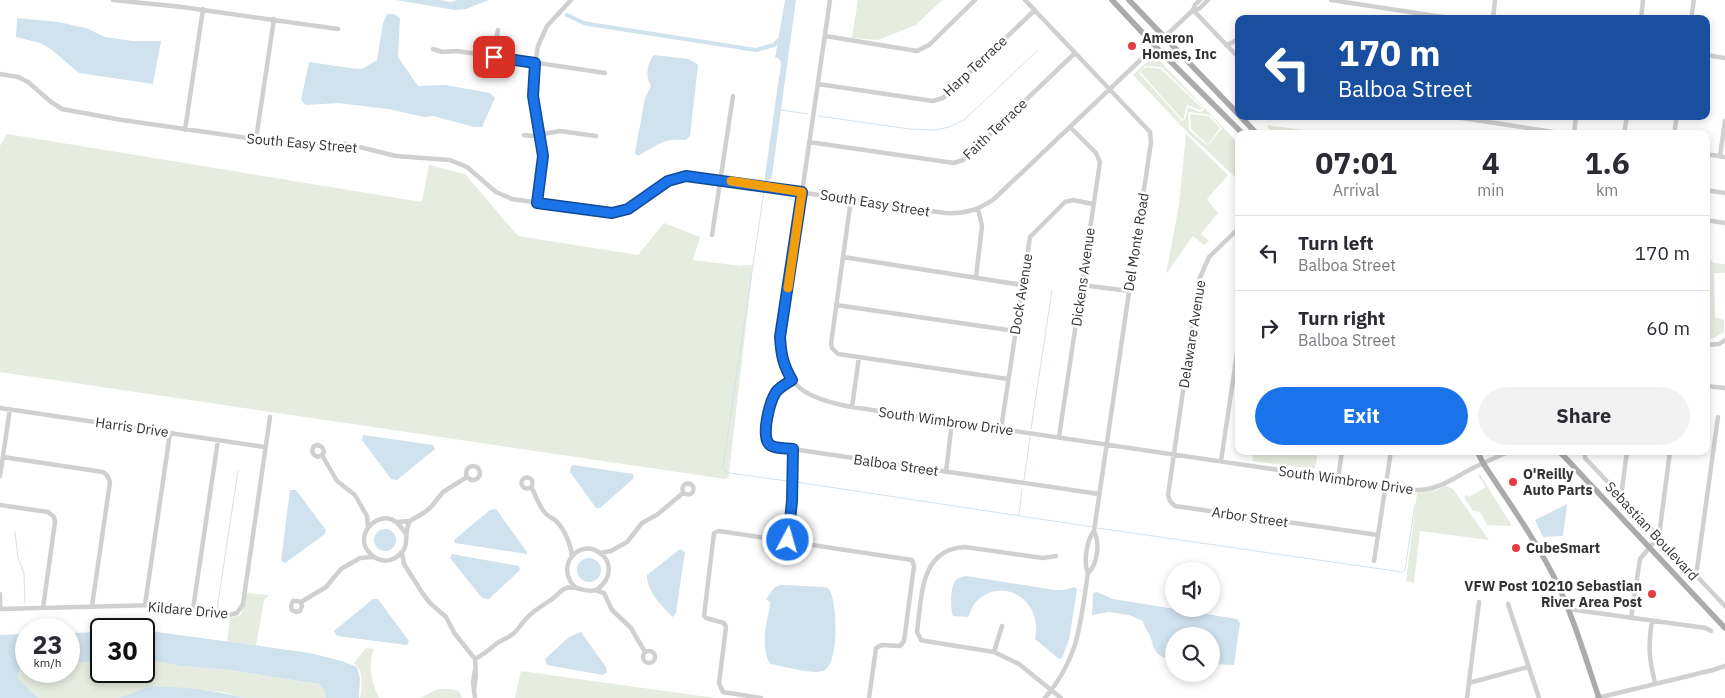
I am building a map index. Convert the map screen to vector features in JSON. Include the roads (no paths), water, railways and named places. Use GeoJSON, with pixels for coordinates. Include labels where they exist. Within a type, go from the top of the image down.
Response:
{"type":"FeatureCollection","features":[{"type":"Feature","properties":{"kind":"main road"},"geometry":{"type":"LineString","coordinates":[[1112,0],[1239,130]]}},
{"type":"Feature","properties":{"kind":"main road"},"geometry":{"type":"LineString","coordinates":[[1129,0],[1235,112]]}},
{"type":"Feature","properties":{"kind":"main road"},"geometry":{"type":"LineString","coordinates":[[1243,120],[1253,130]]}},
{"type":"Feature","properties":{"kind":"main road"},"geometry":{"type":"LineString","coordinates":[[1479,455],[1540,551],[1554,577],[1568,609],[1598,698]]}},
{"type":"Feature","properties":{"kind":"main road","name":"Sebastian Boulevard"},"geometry":{"type":"LineString","coordinates":[[1563,455],[1725,628]]}},
{"type":"Feature","properties":{"kind":"street"},"geometry":{"type":"LineString","coordinates":[[113,0],[338,29]]}},
{"type":"Feature","properties":{"kind":"street"},"geometry":{"type":"LineString","coordinates":[[537,203],[543,156],[533,96],[535,63],[540,38],[547,26],[571,0]]}},
{"type":"Feature","properties":{"kind":"street","name":"South Wimbrow Drive"},"geometry":{"type":"LineString","coordinates":[[830,0],[780,337],[781,353],[785,368],[792,380],[805,392],[814,398],[852,407],[1415,490],[1437,488],[1502,455]]}},
{"type":"Feature","properties":{"kind":"street"},"geometry":{"type":"LineString","coordinates":[[825,36],[918,51],[929,45],[975,0]]}},
{"type":"Feature","properties":{"kind":"street","name":"Del Monte Road"},"geometry":{"type":"LineString","coordinates":[[1025,0],[1150,132],[1151,142],[1094,531]]}},
{"type":"Feature","properties":{"kind":"street"},"geometry":{"type":"LineString","coordinates":[[1193,10],[1200,0]]}},
{"type":"Feature","properties":{"kind":"street"},"geometry":{"type":"LineString","coordinates":[[1193,10],[1199,9],[1208,0]]}},
{"type":"Feature","properties":{"kind":"street"},"geometry":{"type":"LineString","coordinates":[[1331,0],[1416,15]]}},
{"type":"Feature","properties":{"kind":"street"},"geometry":{"type":"LineString","coordinates":[[1493,15],[1495,0]]}},
{"type":"Feature","properties":{"kind":"street"},"geometry":{"type":"LineString","coordinates":[[1641,15],[1643,0]]}},
{"type":"Feature","properties":{"kind":"street"},"geometry":{"type":"LineString","coordinates":[[1692,15],[1694,0]]}},
{"type":"Feature","properties":{"kind":"street"},"geometry":{"type":"LineString","coordinates":[[185,130],[202,10]]}},
{"type":"Feature","properties":{"kind":"street","name":"Harp Terrace"},"geometry":{"type":"LineString","coordinates":[[818,84],[933,101],[943,98],[1035,10]]}},
{"type":"Feature","properties":{"kind":"street"},"geometry":{"type":"LineString","coordinates":[[1193,10],[1235,54]]}},
{"type":"Feature","properties":{"kind":"street","name":"South Easy Street"},"geometry":{"type":"LineString","coordinates":[[0,74],[18,77],[28,82],[62,109],[185,130],[300,145],[347,144],[396,156],[450,160],[467,167],[503,196],[537,203],[612,213],[620,212],[637,204],[668,181],[676,177],[686,176],[957,214],[978,209],[994,199],[1193,10]]}},
{"type":"Feature","properties":{"kind":"street"},"geometry":{"type":"LineString","coordinates":[[256,139],[274,20]]}},
{"type":"Feature","properties":{"kind":"street"},"geometry":{"type":"LineString","coordinates":[[494,57],[498,30]]}},
{"type":"Feature","properties":{"kind":"street"},"geometry":{"type":"LineString","coordinates":[[1227,45],[1235,41]]}},
{"type":"Feature","properties":{"kind":"street"},"geometry":{"type":"LineString","coordinates":[[433,49],[442,52],[457,51],[605,73]]}},
{"type":"Feature","properties":{"kind":"street","name":"Faith Terrace"},"geometry":{"type":"LineString","coordinates":[[809,142],[954,163],[963,160],[1075,53]]}},
{"type":"Feature","properties":{"kind":"street"},"geometry":{"type":"LineString","coordinates":[[1710,56],[1725,58]]}},
{"type":"Feature","properties":{"kind":"street"},"geometry":{"type":"LineString","coordinates":[[712,235],[733,96]]}},
{"type":"Feature","properties":{"kind":"street"},"geometry":{"type":"LineString","coordinates":[[1475,120],[1540,130]]}},
{"type":"Feature","properties":{"kind":"street"},"geometry":{"type":"LineString","coordinates":[[1722,157],[1725,122]]}},
{"type":"Feature","properties":{"kind":"street","name":"Dickens Avenue"},"geometry":{"type":"LineString","coordinates":[[1059,437],[1100,162],[1096,153],[1070,127]]}},
{"type":"Feature","properties":{"kind":"street"},"geometry":{"type":"LineString","coordinates":[[524,135],[532,136],[570,131],[596,136]]}},
{"type":"Feature","properties":{"kind":"street"},"geometry":{"type":"LineString","coordinates":[[1710,191],[1725,193]]}},
{"type":"Feature","properties":{"kind":"street"},"geometry":{"type":"LineString","coordinates":[[851,199],[832,348],[838,354],[1008,379]]}},
{"type":"Feature","properties":{"kind":"street","name":"Dock Avenue"},"geometry":{"type":"LineString","coordinates":[[1001,429],[1022,285],[1029,242],[1033,232],[1065,202],[1072,200],[1094,204]]}},
{"type":"Feature","properties":{"kind":"street"},"geometry":{"type":"LineString","coordinates":[[976,277],[982,226],[978,209]]}},
{"type":"Feature","properties":{"kind":"street"},"geometry":{"type":"LineString","coordinates":[[1710,220],[1725,222]]}},
{"type":"Feature","properties":{"kind":"street","name":"Delaware Avenue"},"geometry":{"type":"LineString","coordinates":[[1173,454],[1198,280],[1209,257],[1235,232]]}},
{"type":"Feature","properties":{"kind":"street"},"geometry":{"type":"LineString","coordinates":[[843,256],[1022,285]]}},
{"type":"Feature","properties":{"kind":"street"},"geometry":{"type":"LineString","coordinates":[[1082,285],[1129,291]]}},
{"type":"Feature","properties":{"kind":"street"},"geometry":{"type":"LineString","coordinates":[[836,305],[1015,331]]}},
{"type":"Feature","properties":{"kind":"street"},"geometry":{"type":"LineString","coordinates":[[1710,345],[1719,344],[1725,340]]}},
{"type":"Feature","properties":{"kind":"street"},"geometry":{"type":"LineString","coordinates":[[852,407],[859,357]]}},
{"type":"Feature","properties":{"kind":"street"},"geometry":{"type":"LineString","coordinates":[[1221,461],[1235,367]]}},
{"type":"Feature","properties":{"kind":"street","name":"Balboa Street"},"geometry":{"type":"LineString","coordinates":[[792,380],[777,390],[770,403],[765,436],[767,443],[772,446],[1099,494]]}},
{"type":"Feature","properties":{"kind":"street"},"geometry":{"type":"LineString","coordinates":[[1710,386],[1725,388]]}},
{"type":"Feature","properties":{"kind":"street","name":"Harris Drive"},"geometry":{"type":"LineString","coordinates":[[0,408],[265,447]]}},
{"type":"Feature","properties":{"kind":"street"},"geometry":{"type":"LineString","coordinates":[[0,476],[10,409]]}},
{"type":"Feature","properties":{"kind":"street","name":"Kildare Drive"},"geometry":{"type":"LineString","coordinates":[[0,609],[145,605],[193,609],[230,615],[237,613],[241,609],[270,417]]}},
{"type":"Feature","properties":{"kind":"street"},"geometry":{"type":"LineString","coordinates":[[1696,576],[1718,417]]}},
{"type":"Feature","properties":{"kind":"street"},"geometry":{"type":"LineString","coordinates":[[946,472],[952,422]]}},
{"type":"Feature","properties":{"kind":"street"},"geometry":{"type":"LineString","coordinates":[[145,605],[170,433]]}},
{"type":"Feature","properties":{"kind":"street"},"geometry":{"type":"LineString","coordinates":[[193,609],[218,440]]}},
{"type":"Feature","properties":{"kind":"street"},"geometry":{"type":"LineString","coordinates":[[788,540],[792,501],[793,449]]}},
{"type":"Feature","properties":{"kind":"street","name":"Arbor Street"},"geometry":{"type":"LineString","coordinates":[[1173,454],[1168,495],[1170,501],[1176,506],[1378,536]]}},
{"type":"Feature","properties":{"kind":"street"},"geometry":{"type":"LineString","coordinates":[[1338,478],[1341,455]]}},
{"type":"Feature","properties":{"kind":"street"},"geometry":{"type":"LineString","coordinates":[[1374,561],[1390,455]]}},
{"type":"Feature","properties":{"kind":"street"},"geometry":{"type":"LineString","coordinates":[[1585,455],[1585,458],[1621,497],[1725,606]]}},
{"type":"Feature","properties":{"kind":"street"},"geometry":{"type":"LineString","coordinates":[[1621,497],[1626,455]]}},
{"type":"Feature","properties":{"kind":"street"},"geometry":{"type":"LineString","coordinates":[[1632,618],[1640,559],[1659,536],[1669,455]]}},
{"type":"Feature","properties":{"kind":"street"},"geometry":{"type":"LineString","coordinates":[[322,456],[337,481],[355,495],[367,516],[368,528],[364,538],[365,547],[360,558]]}},
{"type":"Feature","properties":{"kind":"street"},"geometry":{"type":"LineString","coordinates":[[3,457],[103,472],[108,475],[110,482],[92,606]]}},
{"type":"Feature","properties":{"kind":"street"},"geometry":{"type":"LineString","coordinates":[[398,522],[410,521],[432,508],[443,492],[467,477]]}},
{"type":"Feature","properties":{"kind":"street"},"geometry":{"type":"LineString","coordinates":[[531,487],[543,510],[560,525],[571,546],[572,556]]}},
{"type":"Feature","properties":{"kind":"street"},"geometry":{"type":"LineString","coordinates":[[571,546],[580,550],[590,549],[600,553],[611,552],[627,542],[642,523],[658,514],[684,493]]}},
{"type":"Feature","properties":{"kind":"street"},"geometry":{"type":"LineString","coordinates":[[0,505],[48,512],[54,517],[55,522],[43,608]]}},
{"type":"Feature","properties":{"kind":"street"},"geometry":{"type":"LineString","coordinates":[[367,516],[378,520]]}},
{"type":"Feature","properties":{"kind":"street"},"geometry":{"type":"LineString","coordinates":[[368,528],[378,520],[384,518],[392,519],[398,522],[406,534]]}},
{"type":"Feature","properties":{"kind":"street"},"geometry":{"type":"LineString","coordinates":[[301,602],[326,587],[341,569],[360,558],[373,557],[383,561],[393,559],[402,553],[407,542],[406,528],[410,521]]}},
{"type":"Feature","properties":{"kind":"street"},"geometry":{"type":"LineString","coordinates":[[761,698],[723,692],[720,688],[726,627],[724,623],[704,616],[714,534],[719,531],[912,560],[914,563],[904,642],[900,646],[882,645],[876,648],[869,698]]}},
{"type":"Feature","properties":{"kind":"street"},"geometry":{"type":"LineString","coordinates":[[1045,698],[1059,682],[1076,646],[1088,573],[1086,568],[1087,552],[1090,536],[1094,531],[1097,537],[1095,563],[1088,573]]}},
{"type":"Feature","properties":{"kind":"street"},"geometry":{"type":"LineString","coordinates":[[365,547],[373,557]]}},
{"type":"Feature","properties":{"kind":"street"},"geometry":{"type":"LineString","coordinates":[[1056,556],[1043,558],[958,547],[942,553],[931,563],[924,581],[917,632],[918,636],[925,641],[994,652],[1019,664],[1061,698]]}},
{"type":"Feature","properties":{"kind":"street"},"geometry":{"type":"LineString","coordinates":[[566,588],[569,579],[567,567],[572,556],[580,550]]}},
{"type":"Feature","properties":{"kind":"street"},"geometry":{"type":"LineString","coordinates":[[607,561],[611,552]]}},
{"type":"Feature","properties":{"kind":"street"},"geometry":{"type":"LineString","coordinates":[[1087,552],[1096,553]]}},
{"type":"Feature","properties":{"kind":"street"},"geometry":{"type":"LineString","coordinates":[[402,553],[404,564],[430,603],[446,617],[455,634],[475,659],[473,676],[475,698]]}},
{"type":"Feature","properties":{"kind":"street"},"geometry":{"type":"LineString","coordinates":[[600,553],[607,561],[609,571],[604,583],[604,594],[612,610],[631,628],[645,652]]}},
{"type":"Feature","properties":{"kind":"street"},"geometry":{"type":"LineString","coordinates":[[393,559],[404,564]]}},
{"type":"Feature","properties":{"kind":"street"},"geometry":{"type":"LineString","coordinates":[[569,579],[576,588]]}},
{"type":"Feature","properties":{"kind":"street"},"geometry":{"type":"LineString","coordinates":[[475,659],[484,655],[498,642],[512,634],[534,611],[566,588],[587,591],[595,590],[604,583]]}},
{"type":"Feature","properties":{"kind":"street"},"geometry":{"type":"LineString","coordinates":[[595,590],[604,594]]}},
{"type":"Feature","properties":{"kind":"street"},"geometry":{"type":"LineString","coordinates":[[0,594],[0,609]]}},
{"type":"Feature","properties":{"kind":"street"},"geometry":{"type":"LineString","coordinates":[[1467,698],[1479,602]]}},
{"type":"Feature","properties":{"kind":"street"},"geometry":{"type":"LineString","coordinates":[[1508,604],[1539,698]]}},
{"type":"Feature","properties":{"kind":"street"},"geometry":{"type":"LineString","coordinates":[[1568,609],[1706,628],[1711,631]]}},
{"type":"Feature","properties":{"kind":"street"},"geometry":{"type":"LineString","coordinates":[[1652,621],[1648,646],[1649,660],[1655,683]]}},
{"type":"Feature","properties":{"kind":"street"},"geometry":{"type":"LineString","coordinates":[[994,652],[1002,626]]}},
{"type":"Feature","properties":{"kind":"street"},"geometry":{"type":"LineString","coordinates":[[1598,698],[1725,666]]}},
{"type":"Feature","properties":{"kind":"street"},"geometry":{"type":"LineString","coordinates":[[1469,682],[1528,667]]}},
{"type":"Feature","properties":{"kind":"water"},"geometry":{"type":"Polygon","coordinates":[[[396,0],[441,0],[450,2],[458,0],[489,0],[466,9],[455,10],[396,0]]]}},
{"type":"Feature","properties":{"kind":"water"},"geometry":{"type":"Polygon","coordinates":[[[785,0],[796,0],[772,175],[770,180],[764,183],[782,63],[778,58],[775,58],[785,0]]]}},
{"type":"Feature","properties":{"kind":"water"},"geometry":{"type":"Polygon","coordinates":[[[387,14],[394,14],[400,18],[398,57],[418,86],[445,85],[490,93],[495,98],[482,127],[474,127],[433,116],[424,117],[388,109],[338,103],[306,105],[301,100],[309,62],[362,69],[377,60],[383,23],[387,14]]]}},
{"type":"Feature","properties":{"kind":"water"},"geometry":{"type":"Polygon","coordinates":[[[17,18],[58,22],[86,28],[105,37],[132,41],[161,41],[153,84],[79,73],[52,50],[40,43],[16,37],[17,18]]]}},
{"type":"Feature","properties":{"kind":"water"},"geometry":{"type":"Polygon","coordinates":[[[654,55],[689,59],[698,65],[690,136],[686,140],[671,140],[660,143],[638,156],[635,153],[645,98],[651,86],[648,70],[654,55]]]}},
{"type":"Feature","properties":{"kind":"water"},"geometry":{"type":"Polygon","coordinates":[[[363,435],[433,445],[435,449],[397,480],[391,479],[362,440],[363,435]]]}},
{"type":"Feature","properties":{"kind":"water"},"geometry":{"type":"Polygon","coordinates":[[[571,466],[633,474],[634,478],[600,508],[596,508],[570,472],[571,466]]]}},
{"type":"Feature","properties":{"kind":"water"},"geometry":{"type":"Polygon","coordinates":[[[290,490],[296,490],[326,530],[325,534],[285,563],[281,561],[290,490]]]}},
{"type":"Feature","properties":{"kind":"water"},"geometry":{"type":"Polygon","coordinates":[[[1567,504],[1563,536],[1543,537],[1535,520],[1567,504]]]}},
{"type":"Feature","properties":{"kind":"water"},"geometry":{"type":"Polygon","coordinates":[[[496,509],[527,554],[455,543],[454,540],[490,510],[496,509]]]}},
{"type":"Feature","properties":{"kind":"water"},"geometry":{"type":"Polygon","coordinates":[[[385,529],[393,532],[396,540],[393,548],[385,551],[377,548],[374,540],[377,532],[385,529]]]}},
{"type":"Feature","properties":{"kind":"water"},"geometry":{"type":"Polygon","coordinates":[[[680,549],[685,552],[676,613],[673,617],[652,592],[647,581],[647,575],[680,549]]]}},
{"type":"Feature","properties":{"kind":"water"},"geometry":{"type":"Polygon","coordinates":[[[452,554],[519,566],[520,570],[489,599],[482,598],[450,558],[452,554]]]}},
{"type":"Feature","properties":{"kind":"water"},"geometry":{"type":"Polygon","coordinates":[[[589,558],[594,559],[600,565],[600,575],[594,581],[589,582],[584,581],[578,575],[577,570],[578,565],[584,559],[589,558]]]}},
{"type":"Feature","properties":{"kind":"water"},"geometry":{"type":"Polygon","coordinates":[[[966,576],[1055,590],[1074,587],[1077,589],[1069,640],[1062,658],[1059,659],[1035,639],[1036,625],[1033,613],[1027,603],[1008,591],[997,591],[985,595],[975,603],[968,617],[953,616],[951,602],[953,585],[957,579],[966,576]]]}},
{"type":"Feature","properties":{"kind":"water"},"geometry":{"type":"Polygon","coordinates":[[[781,585],[823,587],[828,588],[831,594],[834,604],[835,643],[830,665],[821,672],[799,670],[771,664],[767,657],[765,635],[770,602],[766,599],[775,587],[781,585]]]}},
{"type":"Feature","properties":{"kind":"water"},"geometry":{"type":"Polygon","coordinates":[[[1097,592],[1113,599],[1165,607],[1165,617],[1220,616],[1237,619],[1240,623],[1234,665],[1220,664],[1220,627],[1165,627],[1165,657],[1163,657],[1155,650],[1143,621],[1129,615],[1109,612],[1092,615],[1093,593],[1097,592]]]}},
{"type":"Feature","properties":{"kind":"water"},"geometry":{"type":"Polygon","coordinates":[[[373,599],[378,599],[409,641],[407,645],[337,636],[334,631],[373,599]]]}},
{"type":"Feature","properties":{"kind":"water"},"geometry":{"type":"Polygon","coordinates":[[[90,632],[90,662],[80,663],[80,633],[90,632]]]}},
{"type":"Feature","properties":{"kind":"water"},"geometry":{"type":"Polygon","coordinates":[[[155,632],[310,653],[342,661],[357,667],[360,678],[359,698],[326,698],[324,690],[319,684],[230,670],[180,666],[155,661],[155,632]]]}},
{"type":"Feature","properties":{"kind":"water"},"geometry":{"type":"Polygon","coordinates":[[[581,632],[606,667],[607,672],[603,675],[547,665],[545,659],[569,637],[581,632]]]}},
{"type":"Feature","properties":{"kind":"water"},"geometry":{"type":"Polygon","coordinates":[[[15,634],[15,683],[23,683],[38,698],[0,698],[0,635],[15,634]]]}},
{"type":"Feature","properties":{"kind":"water"},"geometry":{"type":"Polygon","coordinates":[[[148,687],[196,689],[243,698],[118,698],[148,687]]]}},
{"type":"Feature","properties":{"kind":"waterway"},"geometry":{"type":"LineString","coordinates":[[567,15],[584,23],[756,50],[774,45],[781,38]]}},
{"type":"Feature","properties":{"kind":"waterway"},"geometry":{"type":"LineString","coordinates":[[819,116],[910,129],[935,130],[949,127],[964,120],[1037,51]]}},
{"type":"Feature","properties":{"kind":"waterway"},"geometry":{"type":"LineString","coordinates":[[781,61],[781,72]]}},
{"type":"Feature","properties":{"kind":"waterway"},"geometry":{"type":"LineString","coordinates":[[781,110],[808,114]]}},
{"type":"Feature","properties":{"kind":"waterway"},"geometry":{"type":"LineString","coordinates":[[764,191],[723,467],[729,473],[787,481]]}},
{"type":"Feature","properties":{"kind":"waterway"},"geometry":{"type":"LineString","coordinates":[[1031,429],[1052,290]]}},
{"type":"Feature","properties":{"kind":"waterway"},"geometry":{"type":"LineString","coordinates":[[1024,480],[1030,438]]}},
{"type":"Feature","properties":{"kind":"waterway"},"geometry":{"type":"LineString","coordinates":[[217,609],[238,471]]}},
{"type":"Feature","properties":{"kind":"waterway"},"geometry":{"type":"LineString","coordinates":[[796,482],[1093,527]]}},
{"type":"Feature","properties":{"kind":"waterway"},"geometry":{"type":"LineString","coordinates":[[1019,515],[1022,489]]}},
{"type":"Feature","properties":{"kind":"waterway"},"geometry":{"type":"LineString","coordinates":[[1097,528],[1402,572],[1405,570],[1415,504]]}},
{"type":"Feature","properties":{"kind":"waterway"},"geometry":{"type":"LineString","coordinates":[[15,532],[18,558],[24,573],[25,603]]}},
{"type":"Feature","properties":{"kind":"place","name":"Ameron Homes, Inc"},"geometry":{"type":"Point","coordinates":[1132,46]}},
{"type":"Feature","properties":{"kind":"place","name":"O'Reilly Auto Parts"},"geometry":{"type":"Point","coordinates":[1513,482]}},
{"type":"Feature","properties":{"kind":"place","name":"CubeSmart"},"geometry":{"type":"Point","coordinates":[1516,548]}},
{"type":"Feature","properties":{"kind":"place","name":"VFW Post 10210 Sebastian River Area Post"},"geometry":{"type":"Point","coordinates":[1652,594]}}]}
